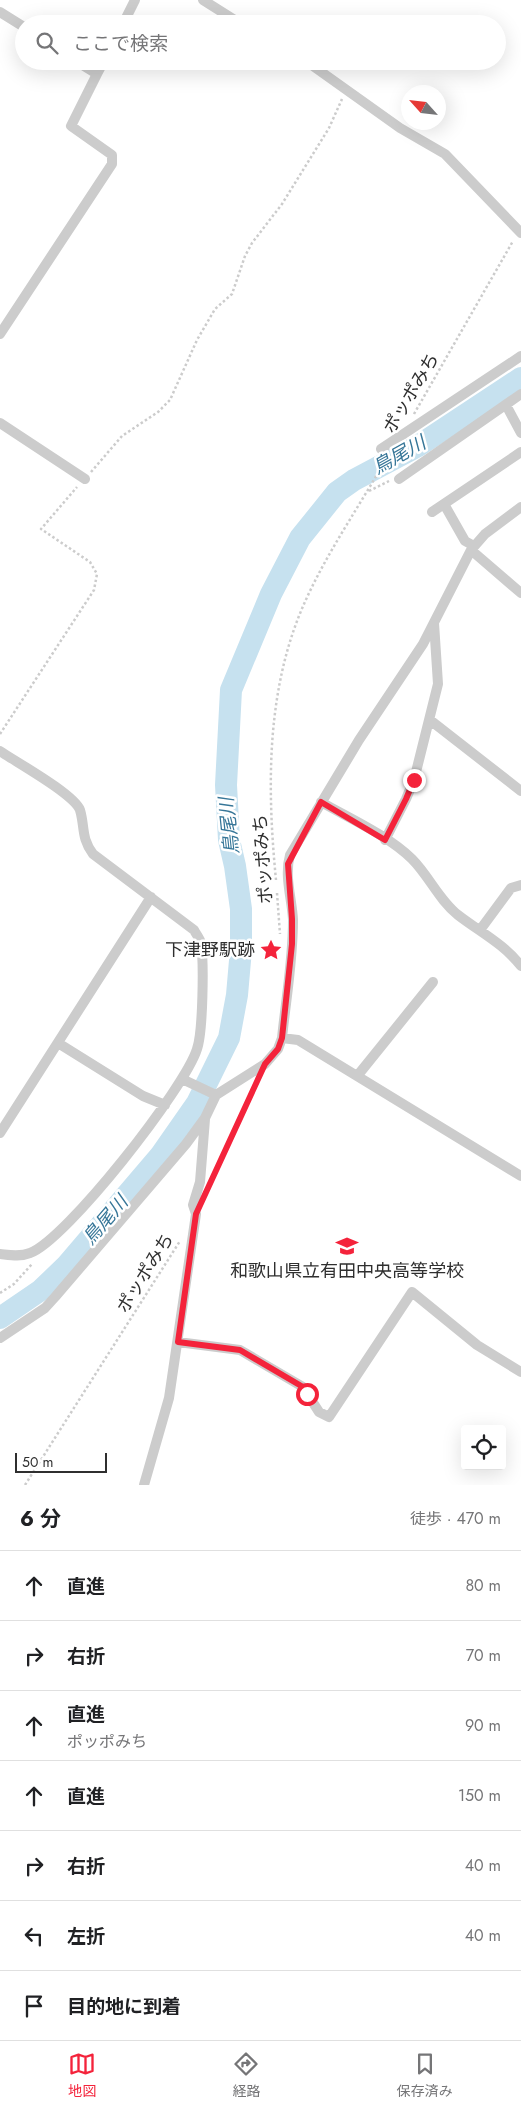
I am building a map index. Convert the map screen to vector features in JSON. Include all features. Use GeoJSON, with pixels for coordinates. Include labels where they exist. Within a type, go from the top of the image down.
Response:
{"type":"FeatureCollection","features":[{"type":"Feature","properties":{"kind":"street"},"geometry":{"type":"LineString","coordinates":[[128,15],[135,0]]}},
{"type":"Feature","properties":{"kind":"street"},"geometry":{"type":"LineString","coordinates":[[203,0],[227,15]]}},
{"type":"Feature","properties":{"kind":"street"},"geometry":{"type":"LineString","coordinates":[[0,12],[15,21]]}},
{"type":"Feature","properties":{"kind":"street"},"geometry":{"type":"LineString","coordinates":[[91,70],[97,74]]}},
{"type":"Feature","properties":{"kind":"street"},"geometry":{"type":"LineString","coordinates":[[0,334],[112,164],[112,155],[71,126],[99,70]]}},
{"type":"Feature","properties":{"kind":"street"},"geometry":{"type":"LineString","coordinates":[[319,70],[400,128],[445,154],[520,232]]}},
{"type":"Feature","properties":{"kind":"street"},"geometry":{"type":"LineString","coordinates":[[381,450],[396,443],[521,356]]}},
{"type":"Feature","properties":{"kind":"street"},"geometry":{"type":"LineString","coordinates":[[399,479],[521,394]]}},
{"type":"Feature","properties":{"kind":"street"},"geometry":{"type":"LineString","coordinates":[[506,405],[521,433]]}},
{"type":"Feature","properties":{"kind":"street"},"geometry":{"type":"LineString","coordinates":[[0,423],[85,479]]}},
{"type":"Feature","properties":{"kind":"street"},"geometry":{"type":"LineString","coordinates":[[432,512],[521,452]]}},
{"type":"Feature","properties":{"kind":"street"},"geometry":{"type":"LineString","coordinates":[[444,504],[465,541],[521,592]]}},
{"type":"Feature","properties":{"kind":"street"},"geometry":{"type":"LineString","coordinates":[[144,1485],[169,1398],[196,1214],[193,1205],[200,1182],[205,1118],[214,1094],[265,1064],[278,1049],[282,1038],[292,944],[288,864],[321,802],[358,740],[423,644],[472,548],[485,534],[521,507]]}},
{"type":"Feature","properties":{"kind":"street"},"geometry":{"type":"LineString","coordinates":[[385,840],[409,793],[430,720],[438,684],[434,622]]}},
{"type":"Feature","properties":{"kind":"street"},"geometry":{"type":"LineString","coordinates":[[430,720],[521,791]]}},
{"type":"Feature","properties":{"kind":"street"},"geometry":{"type":"LineString","coordinates":[[0,752],[69,796],[80,810],[82,831],[87,845],[93,854],[186,922],[194,930],[201,942],[202,1006],[198,1049],[185,1080],[118,1165],[62,1228],[41,1247],[22,1255],[0,1254]]}},
{"type":"Feature","properties":{"kind":"street"},"geometry":{"type":"LineString","coordinates":[[321,802],[385,840],[412,859],[441,898],[458,915],[513,956],[521,966]]}},
{"type":"Feature","properties":{"kind":"street"},"geometry":{"type":"LineString","coordinates":[[480,930],[512,888],[521,885]]}},
{"type":"Feature","properties":{"kind":"street"},"geometry":{"type":"LineString","coordinates":[[0,1134],[151,897]]}},
{"type":"Feature","properties":{"kind":"street"},"geometry":{"type":"LineString","coordinates":[[358,1075],[433,982]]}},
{"type":"Feature","properties":{"kind":"street"},"geometry":{"type":"LineString","coordinates":[[282,1038],[298,1040],[521,1176]]}},
{"type":"Feature","properties":{"kind":"street"},"geometry":{"type":"LineString","coordinates":[[58,1043],[143,1096],[165,1105]]}},
{"type":"Feature","properties":{"kind":"street"},"geometry":{"type":"LineString","coordinates":[[185,1080],[214,1094]]}},
{"type":"Feature","properties":{"kind":"street"},"geometry":{"type":"LineString","coordinates":[[0,1338],[45,1308],[99,1244],[166,1170],[205,1118]]}},
{"type":"Feature","properties":{"kind":"street"},"geometry":{"type":"LineString","coordinates":[[178,1342],[240,1350],[303,1387],[320,1412],[329,1417],[412,1292],[477,1345],[521,1372]]}},
{"type":"Feature","properties":{"kind":"path"},"geometry":{"type":"LineString","coordinates":[[0,734],[94,590],[97,574],[90,562],[41,529],[122,436],[158,412],[170,400],[197,340],[215,309],[232,294],[245,256],[252,243],[282,204],[328,128],[347,89]]}},
{"type":"Feature","properties":{"kind":"path","name":"ポッポみち"},"geometry":{"type":"LineString","coordinates":[[411,419],[520,232]]}},
{"type":"Feature","properties":{"kind":"path","name":"ポッポみち"},"geometry":{"type":"LineString","coordinates":[[276,881],[270,764],[276,704],[288,650],[311,589],[396,443]]}},
{"type":"Feature","properties":{"kind":"path","name":"ポッポみち"},"geometry":{"type":"LineString","coordinates":[[277,890],[280,940]]}},
{"type":"Feature","properties":{"kind":"path"},"geometry":{"type":"LineString","coordinates":[[211,1182],[265,1064]]}},
{"type":"Feature","properties":{"kind":"path","name":"ポッポみち"},"geometry":{"type":"LineString","coordinates":[[25,1485],[182,1239]]}},
{"type":"Feature","properties":{"kind":"path"},"geometry":{"type":"LineString","coordinates":[[0,1293],[14,1284],[29,1268],[41,1247]]}},
{"type":"Feature","properties":{"kind":"waterway","name":"鳥尾川"},"geometry":{"type":"LineString","coordinates":[[0,1318],[41,1290],[67,1265],[160,1156],[197,1103],[229,1038],[237,995],[241,949],[241,909],[229,840],[226,785],[231,690],[271,594],[300,538],[337,492],[354,480],[418,446],[521,378]]}},
{"type":"Feature","properties":{"kind":"place","name":"下津野駅跡"},"geometry":{"type":"Point","coordinates":[271,950]}},
{"type":"Feature","properties":{"kind":"place","name":"和歌山県立有田中央高等学校"},"geometry":{"type":"Point","coordinates":[347,1246]}},
{"type":"Feature","properties":{"kind":"route"},"geometry":{"type":"LineString","coordinates":[[307,1394],[303,1387],[240,1350],[178,1342],[196,1214],[252,1097],[265,1064],[278,1049],[282,1038],[292,944],[292,919],[287,873],[290,856],[321,802],[385,840],[414,780]]}}]}
